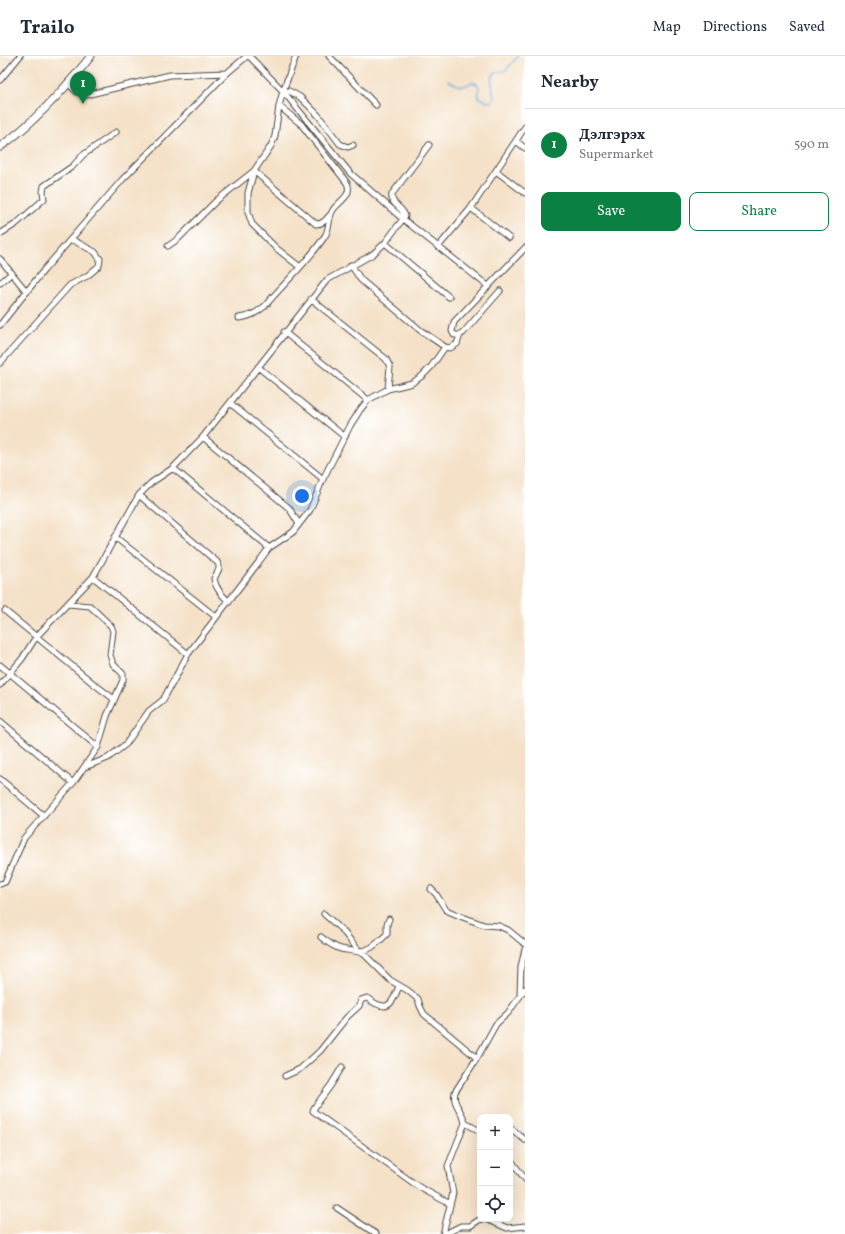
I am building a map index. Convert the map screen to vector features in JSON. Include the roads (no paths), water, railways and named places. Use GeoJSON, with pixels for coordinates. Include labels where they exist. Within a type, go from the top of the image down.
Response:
{"type":"FeatureCollection","features":[{"type":"Feature","properties":{"kind":"main road"},"geometry":{"type":"LineString","coordinates":[[0,147],[22,131],[41,114],[91,56]]}},
{"type":"Feature","properties":{"kind":"street"},"geometry":{"type":"LineString","coordinates":[[0,80],[20,56]]}},
{"type":"Feature","properties":{"kind":"street"},"geometry":{"type":"LineString","coordinates":[[0,325],[129,172],[227,73],[248,56],[282,92],[350,173],[403,219],[488,286]]}},
{"type":"Feature","properties":{"kind":"street"},"geometry":{"type":"LineString","coordinates":[[168,246],[178,239],[216,201],[254,171],[271,146],[275,136],[282,92],[296,56]]}},
{"type":"Feature","properties":{"kind":"street"},"geometry":{"type":"LineString","coordinates":[[329,56],[376,105]]}},
{"type":"Feature","properties":{"kind":"street"},"geometry":{"type":"LineString","coordinates":[[67,83],[77,92],[86,95],[170,75],[227,73]]}},
{"type":"Feature","properties":{"kind":"street"},"geometry":{"type":"LineString","coordinates":[[282,92],[289,91],[300,97],[318,116],[340,144],[348,147],[353,145]]}},
{"type":"Feature","properties":{"kind":"street"},"geometry":{"type":"LineString","coordinates":[[254,171],[316,224],[321,224],[324,222],[347,196],[349,187],[347,183],[301,124],[279,106]]}},
{"type":"Feature","properties":{"kind":"street"},"geometry":{"type":"LineString","coordinates":[[438,247],[471,208],[525,127]]}},
{"type":"Feature","properties":{"kind":"street"},"geometry":{"type":"LineString","coordinates":[[0,234],[16,224],[44,199],[42,192],[44,186],[72,166],[83,155],[116,132]]}},
{"type":"Feature","properties":{"kind":"street"},"geometry":{"type":"LineString","coordinates":[[516,141],[525,148]]}},
{"type":"Feature","properties":{"kind":"street"},"geometry":{"type":"LineString","coordinates":[[0,685],[22,660],[36,637],[93,577],[139,495],[173,468],[203,437],[284,332],[328,280],[351,265],[373,254],[385,243],[405,214],[392,202],[392,194],[429,145]]}},
{"type":"Feature","properties":{"kind":"street"},"geometry":{"type":"LineString","coordinates":[[254,171],[248,193],[248,212],[252,224],[276,248],[300,267]]}},
{"type":"Feature","properties":{"kind":"street"},"geometry":{"type":"LineString","coordinates":[[496,171],[525,192]]}},
{"type":"Feature","properties":{"kind":"street"},"geometry":{"type":"LineString","coordinates":[[471,208],[509,238]]}},
{"type":"Feature","properties":{"kind":"street"},"geometry":{"type":"LineString","coordinates":[[239,318],[249,317],[258,311],[300,267],[325,237],[328,230],[331,213]]}},
{"type":"Feature","properties":{"kind":"street"},"geometry":{"type":"LineString","coordinates":[[0,363],[70,285],[88,276],[99,266],[100,259],[95,252],[71,239]]}},
{"type":"Feature","properties":{"kind":"street"},"geometry":{"type":"LineString","coordinates":[[385,243],[449,297]]}},
{"type":"Feature","properties":{"kind":"street"},"geometry":{"type":"LineString","coordinates":[[460,335],[454,335],[452,331],[454,322],[525,248]]}},
{"type":"Feature","properties":{"kind":"street"},"geometry":{"type":"LineString","coordinates":[[0,259],[27,292]]}},
{"type":"Feature","properties":{"kind":"street"},"geometry":{"type":"LineString","coordinates":[[351,265],[361,280],[420,330],[445,347],[450,348],[457,344],[460,335],[500,291]]}},
{"type":"Feature","properties":{"kind":"street"},"geometry":{"type":"LineString","coordinates":[[0,283],[12,273]]}},
{"type":"Feature","properties":{"kind":"street"},"geometry":{"type":"LineString","coordinates":[[312,299],[386,359],[390,367],[388,389]]}},
{"type":"Feature","properties":{"kind":"street"},"geometry":{"type":"LineString","coordinates":[[284,332],[368,400]]}},
{"type":"Feature","properties":{"kind":"street"},"geometry":{"type":"LineString","coordinates":[[85,766],[108,758],[126,744],[149,711],[163,700],[188,654],[269,548],[293,532],[310,510],[323,479],[345,437],[360,410],[368,400],[388,389],[412,383],[431,367],[445,347]]}},
{"type":"Feature","properties":{"kind":"street"},"geometry":{"type":"LineString","coordinates":[[258,367],[345,437]]}},
{"type":"Feature","properties":{"kind":"street"},"geometry":{"type":"LineString","coordinates":[[230,403],[323,479]]}},
{"type":"Feature","properties":{"kind":"street"},"geometry":{"type":"LineString","coordinates":[[203,437],[289,508],[299,524]]}},
{"type":"Feature","properties":{"kind":"street"},"geometry":{"type":"LineString","coordinates":[[173,468],[269,548]]}},
{"type":"Feature","properties":{"kind":"street"},"geometry":{"type":"LineString","coordinates":[[139,495],[220,565],[214,578],[215,584],[222,595],[229,602]]}},
{"type":"Feature","properties":{"kind":"street"},"geometry":{"type":"LineString","coordinates":[[115,537],[216,617]]}},
{"type":"Feature","properties":{"kind":"street"},"geometry":{"type":"LineString","coordinates":[[93,577],[188,654]]}},
{"type":"Feature","properties":{"kind":"street"},"geometry":{"type":"LineString","coordinates":[[0,884],[5,882],[24,838],[73,783],[98,748],[107,716],[123,680],[123,674],[113,664],[110,655],[113,631],[111,626],[90,606],[68,604]]}},
{"type":"Feature","properties":{"kind":"street"},"geometry":{"type":"LineString","coordinates":[[5,611],[114,699]]}},
{"type":"Feature","properties":{"kind":"street"},"geometry":{"type":"LineString","coordinates":[[0,665],[98,748]]}},
{"type":"Feature","properties":{"kind":"street"},"geometry":{"type":"LineString","coordinates":[[0,721],[73,783]]}},
{"type":"Feature","properties":{"kind":"street"},"geometry":{"type":"LineString","coordinates":[[0,779],[44,816]]}},
{"type":"Feature","properties":{"kind":"street"},"geometry":{"type":"LineString","coordinates":[[431,889],[446,910],[484,924],[499,926],[508,930],[525,944]]}},
{"type":"Feature","properties":{"kind":"street"},"geometry":{"type":"LineString","coordinates":[[324,914],[342,930],[358,951],[369,958],[390,980],[407,990],[418,999],[424,1014],[477,1058]]}},
{"type":"Feature","properties":{"kind":"street"},"geometry":{"type":"LineString","coordinates":[[321,937],[336,947],[365,951],[372,948],[387,934],[387,924],[389,919]]}},
{"type":"Feature","properties":{"kind":"street"},"geometry":{"type":"LineString","coordinates":[[520,995],[521,967],[525,949]]}},
{"type":"Feature","properties":{"kind":"street"},"geometry":{"type":"LineString","coordinates":[[285,1076],[300,1069],[320,1051],[347,1017],[359,1006],[361,1000],[367,998],[382,1006],[390,1005],[400,986]]}},
{"type":"Feature","properties":{"kind":"street"},"geometry":{"type":"LineString","coordinates":[[444,1234],[453,1193],[448,1166],[465,1123],[462,1114],[456,1106],[454,1097],[455,1092],[477,1058],[496,1024],[508,1013],[525,989]]}},
{"type":"Feature","properties":{"kind":"street"},"geometry":{"type":"LineString","coordinates":[[342,1068],[313,1111],[419,1186],[450,1204]]}},
{"type":"Feature","properties":{"kind":"street"},"geometry":{"type":"LineString","coordinates":[[465,1123],[477,1129]]}},
{"type":"Feature","properties":{"kind":"street"},"geometry":{"type":"LineString","coordinates":[[513,1130],[525,1140]]}},
{"type":"Feature","properties":{"kind":"street"},"geometry":{"type":"LineString","coordinates":[[513,1163],[525,1179]]}},
{"type":"Feature","properties":{"kind":"street"},"geometry":{"type":"LineString","coordinates":[[337,1208],[376,1234]]}},
{"type":"Feature","properties":{"kind":"street"},"geometry":{"type":"LineString","coordinates":[[444,1234],[461,1226],[470,1226],[477,1221]]}},
{"type":"Feature","properties":{"kind":"street"},"geometry":{"type":"LineString","coordinates":[[493,1222],[507,1228],[525,1226]]}},
{"type":"Feature","properties":{"kind":"waterway"},"geometry":{"type":"LineString","coordinates":[[448,80],[460,86],[465,86],[472,82],[477,84],[479,88],[478,97],[488,102],[492,102],[494,97],[491,78],[495,73],[506,70],[518,56]]}},
{"type":"Feature","properties":{"kind":"place","name":"Дэлгэрэх"},"geometry":{"type":"Point","coordinates":[83,104]}}]}
